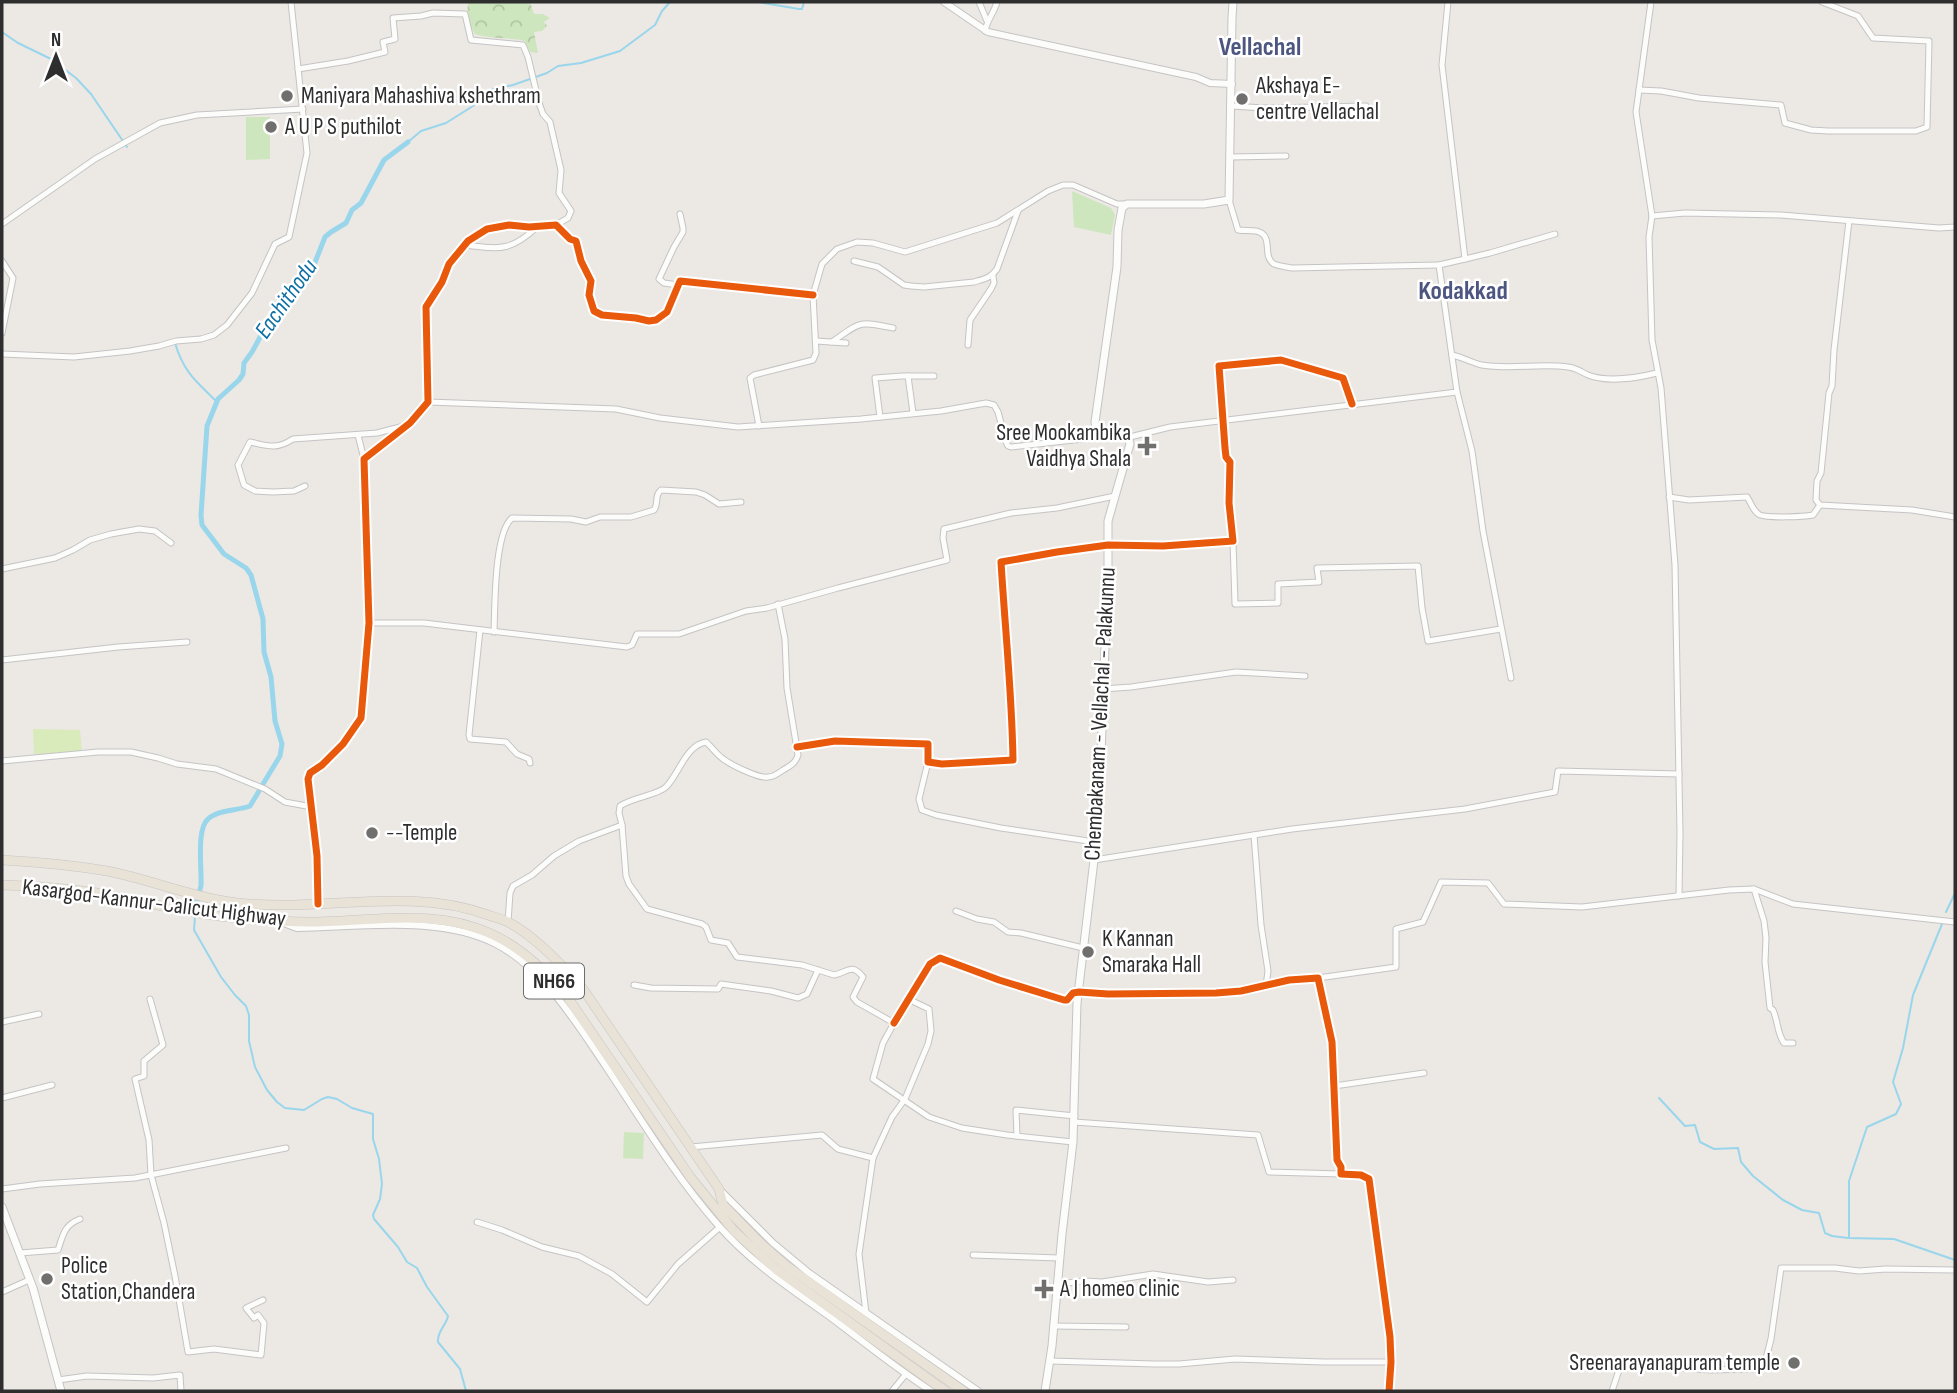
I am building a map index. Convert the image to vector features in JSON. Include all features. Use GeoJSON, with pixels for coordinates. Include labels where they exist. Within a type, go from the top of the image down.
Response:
{"type":"FeatureCollection","features":[{"type":"Feature","properties":{"kind":"highway","name":"Kasargod-Kannur-Calicut Highway"},"geometry":{"type":"LineString","coordinates":[[2,860],[52,863],[109,871],[229,902],[272,906],[419,901],[456,905],[508,922],[542,946],[565,967],[583,989],[719,1189],[723,1205],[785,1265],[963,1391]]}},
{"type":"Feature","properties":{"kind":"highway","name":"Kasargod-Kannur-Calicut Highway"},"geometry":{"type":"LineString","coordinates":[[2,885],[63,888],[217,916],[308,922],[447,920],[493,934],[519,950],[566,995],[691,1178],[734,1231],[777,1270],[945,1391]]}},
{"type":"Feature","properties":{"kind":"main road"},"geometry":{"type":"LineString","coordinates":[[1129,437],[1104,436],[1098,433],[1095,422],[1117,267],[1122,208],[1127,204],[1204,204],[1229,200],[1233,2]]}},
{"type":"Feature","properties":{"kind":"main road","name":"Chembakanam - Vellachal - Palakunnu"},"geometry":{"type":"LineString","coordinates":[[1045,1391],[1073,1142],[1076,1017],[1100,782],[1108,521],[1128,452],[1129,437]]}},
{"type":"Feature","properties":{"kind":"main road"},"geometry":{"type":"LineString","coordinates":[[2,1207],[29,1280],[61,1391]]}},
{"type":"Feature","properties":{"kind":"street"},"geometry":{"type":"LineString","coordinates":[[2,354],[74,358],[201,339],[214,335],[227,325],[252,293],[275,244],[289,237],[307,153],[290,2]]}},
{"type":"Feature","properties":{"kind":"street"},"geometry":{"type":"LineString","coordinates":[[944,2],[985,31],[1196,77],[1210,83],[1231,84]]}},
{"type":"Feature","properties":{"kind":"street"},"geometry":{"type":"LineString","coordinates":[[979,2],[987,21]]}},
{"type":"Feature","properties":{"kind":"street"},"geometry":{"type":"LineString","coordinates":[[985,31],[997,2]]}},
{"type":"Feature","properties":{"kind":"street"},"geometry":{"type":"LineString","coordinates":[[1448,2],[1442,65],[1465,258]]}},
{"type":"Feature","properties":{"kind":"street"},"geometry":{"type":"LineString","coordinates":[[1651,2],[1636,112],[1652,216],[1649,237],[1650,311],[1652,340],[1661,388],[1675,565],[1679,896]]}},
{"type":"Feature","properties":{"kind":"street"},"geometry":{"type":"LineString","coordinates":[[1639,90],[1781,105],[1785,123],[1811,130],[1916,131],[1927,127],[1928,41],[1873,38],[1858,16],[1822,2]]}},
{"type":"Feature","properties":{"kind":"street"},"geometry":{"type":"LineString","coordinates":[[298,69],[385,52],[383,42],[395,39],[393,18],[433,13],[466,14],[471,40],[523,45],[539,103],[550,122],[561,170],[559,193],[571,211],[568,218],[556,225],[509,225],[487,229],[468,241],[449,264],[442,282],[426,307],[428,402],[410,423],[364,458]]}},
{"type":"Feature","properties":{"kind":"street"},"geometry":{"type":"LineString","coordinates":[[1230,106],[1366,106]]}},
{"type":"Feature","properties":{"kind":"street"},"geometry":{"type":"LineString","coordinates":[[2,224],[95,159],[160,123],[197,115],[303,109]]}},
{"type":"Feature","properties":{"kind":"street"},"geometry":{"type":"LineString","coordinates":[[1231,157],[1286,156]]}},
{"type":"Feature","properties":{"kind":"street"},"geometry":{"type":"LineString","coordinates":[[759,426],[750,378],[813,360],[816,341],[813,295],[822,264],[837,249],[857,242],[873,243],[905,252],[997,223],[1048,191],[1063,185],[1073,185],[1117,204],[1127,204]]}},
{"type":"Feature","properties":{"kind":"street"},"geometry":{"type":"LineString","coordinates":[[1229,200],[1238,230],[1256,231],[1265,236],[1268,240],[1268,256],[1273,264],[1292,268],[1439,265],[1555,234]]}},
{"type":"Feature","properties":{"kind":"street"},"geometry":{"type":"LineString","coordinates":[[968,345],[970,320],[994,283],[993,276],[1018,211]]}},
{"type":"Feature","properties":{"kind":"street"},"geometry":{"type":"LineString","coordinates":[[1652,216],[1685,213],[1781,215],[1938,228],[1955,227]]}},
{"type":"Feature","properties":{"kind":"street"},"geometry":{"type":"LineString","coordinates":[[678,285],[664,283],[659,279],[684,228],[680,214]]}},
{"type":"Feature","properties":{"kind":"street"},"geometry":{"type":"LineString","coordinates":[[1849,221],[1816,500],[1820,505],[1912,510],[1955,517]]}},
{"type":"Feature","properties":{"kind":"street"},"geometry":{"type":"LineString","coordinates":[[556,225],[570,239],[576,241],[580,261],[591,281],[589,295],[594,311],[603,316],[656,320],[667,312],[680,281],[813,295]]}},
{"type":"Feature","properties":{"kind":"street"},"geometry":{"type":"LineString","coordinates":[[465,245],[503,247],[520,242],[537,227]]}},
{"type":"Feature","properties":{"kind":"street"},"geometry":{"type":"LineString","coordinates":[[2,261],[13,278],[2,333]]}},
{"type":"Feature","properties":{"kind":"street"},"geometry":{"type":"LineString","coordinates":[[854,261],[878,267],[904,285],[911,286],[974,282],[993,276]]}},
{"type":"Feature","properties":{"kind":"street"},"geometry":{"type":"LineString","coordinates":[[1439,265],[1457,392],[1472,451],[1483,531],[1511,678]]}},
{"type":"Feature","properties":{"kind":"street"},"geometry":{"type":"LineString","coordinates":[[832,342],[865,323],[893,328]]}},
{"type":"Feature","properties":{"kind":"street"},"geometry":{"type":"LineString","coordinates":[[816,341],[846,344]]}},
{"type":"Feature","properties":{"kind":"street"},"geometry":{"type":"LineString","coordinates":[[1452,355],[1480,365],[1572,367],[1615,380],[1657,373]]}},
{"type":"Feature","properties":{"kind":"street"},"geometry":{"type":"LineString","coordinates":[[1352,404],[1343,378],[1317,369],[1281,360],[1219,366],[1226,457],[1230,462],[1229,503],[1235,604],[1278,603],[1278,584],[1319,582],[1317,568],[1418,566],[1428,641],[1501,629]]}},
{"type":"Feature","properties":{"kind":"street"},"geometry":{"type":"LineString","coordinates":[[908,376],[913,413]]}},
{"type":"Feature","properties":{"kind":"street"},"geometry":{"type":"LineString","coordinates":[[880,417],[875,378],[934,376]]}},
{"type":"Feature","properties":{"kind":"street"},"geometry":{"type":"LineString","coordinates":[[1129,437],[1170,427],[1457,392]]}},
{"type":"Feature","properties":{"kind":"street"},"geometry":{"type":"LineString","coordinates":[[428,402],[597,407],[725,426],[880,417],[986,403],[994,405],[998,412],[1006,442],[1011,447],[1091,438],[1098,433]]}},
{"type":"Feature","properties":{"kind":"street"},"geometry":{"type":"LineString","coordinates":[[305,486],[294,491],[273,492],[255,491],[244,485],[238,465],[250,442],[282,446],[293,439],[377,433],[410,423]]}},
{"type":"Feature","properties":{"kind":"street"},"geometry":{"type":"LineString","coordinates":[[317,904],[317,856],[308,779],[310,773],[323,765],[343,744],[361,718],[369,623],[364,458],[358,435]]}},
{"type":"Feature","properties":{"kind":"street"},"geometry":{"type":"LineString","coordinates":[[494,632],[499,553],[507,523],[513,518],[571,519],[586,522],[600,517],[641,515],[656,508],[661,490],[696,492],[719,504],[741,502]]}},
{"type":"Feature","properties":{"kind":"street"},"geometry":{"type":"LineString","coordinates":[[369,623],[424,623],[627,648],[632,645],[637,634],[679,634],[746,611],[947,560],[944,529],[1011,513],[1057,508],[1115,496]]}},
{"type":"Feature","properties":{"kind":"street"},"geometry":{"type":"LineString","coordinates":[[1669,497],[1689,500],[1747,497],[1759,515],[1777,516],[1813,514],[1820,505]]}},
{"type":"Feature","properties":{"kind":"street"},"geometry":{"type":"LineString","coordinates":[[2,569],[55,558],[90,540],[139,529],[155,531],[171,543]]}},
{"type":"Feature","properties":{"kind":"street"},"geometry":{"type":"LineString","coordinates":[[928,762],[942,764],[1013,760],[1013,716],[1001,562],[1108,545],[1163,546],[1233,541]]}},
{"type":"Feature","properties":{"kind":"street"},"geometry":{"type":"LineString","coordinates":[[778,604],[785,639],[787,688],[798,755],[795,762],[777,774],[761,777],[729,763],[706,742],[701,743],[686,758],[665,788],[639,796],[620,806],[626,876],[649,911],[702,924],[711,940],[728,943],[737,957],[802,965],[834,975],[846,969],[855,970],[863,977],[853,997],[894,1023]]}},
{"type":"Feature","properties":{"kind":"street"},"geometry":{"type":"LineString","coordinates":[[480,630],[468,735],[470,739],[506,742],[530,763]]}},
{"type":"Feature","properties":{"kind":"street"},"geometry":{"type":"LineString","coordinates":[[2,660],[187,642]]}},
{"type":"Feature","properties":{"kind":"street"},"geometry":{"type":"LineString","coordinates":[[1103,689],[1236,672],[1305,676]]}},
{"type":"Feature","properties":{"kind":"street"},"geometry":{"type":"LineString","coordinates":[[797,747],[835,741],[929,744],[928,762],[919,799],[922,810],[1001,828],[1095,842]]}},
{"type":"Feature","properties":{"kind":"street"},"geometry":{"type":"LineString","coordinates":[[2,761],[98,752],[131,752],[177,764],[216,769],[265,789],[285,802],[312,807]]}},
{"type":"Feature","properties":{"kind":"street"},"geometry":{"type":"LineString","coordinates":[[1094,860],[1254,835],[1465,809],[1555,792],[1559,771],[1679,774]]}},
{"type":"Feature","properties":{"kind":"street"},"geometry":{"type":"LineString","coordinates":[[508,922],[513,886],[533,875],[554,856],[579,841],[622,825]]}},
{"type":"Feature","properties":{"kind":"street"},"geometry":{"type":"LineString","coordinates":[[1254,835],[1261,925],[1268,971],[1266,986]]}},
{"type":"Feature","properties":{"kind":"street"},"geometry":{"type":"LineString","coordinates":[[1073,1142],[962,1128],[929,1117],[873,1079],[883,1043],[930,964],[940,958],[1064,1000],[1079,992],[1108,994],[1241,991],[1289,980],[1396,967],[1396,929],[1423,922],[1441,882],[1488,883],[1504,904],[1583,907],[1754,889],[1793,904],[1955,922]]}},
{"type":"Feature","properties":{"kind":"street"},"geometry":{"type":"LineString","coordinates":[[1754,889],[1764,921],[1770,1008],[1784,1043],[1793,1043]]}},
{"type":"Feature","properties":{"kind":"street"},"geometry":{"type":"LineString","coordinates":[[956,911],[994,922],[1008,932],[1083,948]]}},
{"type":"Feature","properties":{"kind":"street"},"geometry":{"type":"LineString","coordinates":[[276,920],[297,928],[396,925],[443,927],[480,937],[527,965],[553,993],[586,1036],[694,1196],[720,1227],[769,1273],[931,1391]]}},
{"type":"Feature","properties":{"kind":"street"},"geometry":{"type":"LineString","coordinates":[[634,985],[651,988],[718,989],[721,984],[798,998],[807,994],[818,970]]}},
{"type":"Feature","properties":{"kind":"street"},"geometry":{"type":"LineString","coordinates":[[1318,978],[1332,1042],[1337,1160],[1341,1174]]}},
{"type":"Feature","properties":{"kind":"street"},"geometry":{"type":"LineString","coordinates":[[150,999],[163,1045],[144,1061],[144,1076],[135,1079],[149,1140],[150,1175],[167,1236],[188,1353],[214,1349],[261,1355],[264,1323],[258,1315],[254,1318],[246,1308],[263,1300]]}},
{"type":"Feature","properties":{"kind":"street"},"geometry":{"type":"LineString","coordinates":[[866,1313],[859,1254],[873,1158],[892,1117],[905,1099],[931,1031],[929,1009],[908,999]]}},
{"type":"Feature","properties":{"kind":"street"},"geometry":{"type":"LineString","coordinates":[[2,1022],[39,1014]]}},
{"type":"Feature","properties":{"kind":"street"},"geometry":{"type":"LineString","coordinates":[[1334,1086],[1424,1073]]}},
{"type":"Feature","properties":{"kind":"street"},"geometry":{"type":"LineString","coordinates":[[2,1098],[52,1085]]}},
{"type":"Feature","properties":{"kind":"street"},"geometry":{"type":"LineString","coordinates":[[1017,1136],[1016,1110],[1074,1119],[1258,1135],[1269,1172],[1361,1175],[1369,1179],[1385,1297],[1391,1362],[1389,1391]]}},
{"type":"Feature","properties":{"kind":"street"},"geometry":{"type":"LineString","coordinates":[[690,1147],[822,1135],[838,1149],[873,1158]]}},
{"type":"Feature","properties":{"kind":"street"},"geometry":{"type":"LineString","coordinates":[[2,1189],[150,1175],[286,1148]]}},
{"type":"Feature","properties":{"kind":"street"},"geometry":{"type":"LineString","coordinates":[[719,1189],[773,1243],[809,1273],[978,1391]]}},
{"type":"Feature","properties":{"kind":"street"},"geometry":{"type":"LineString","coordinates":[[20,1253],[58,1251],[65,1230],[80,1219]]}},
{"type":"Feature","properties":{"kind":"street"},"geometry":{"type":"LineString","coordinates":[[477,1222],[542,1247],[579,1256],[612,1274],[647,1302],[678,1264],[720,1227]]}},
{"type":"Feature","properties":{"kind":"street"},"geometry":{"type":"LineString","coordinates":[[973,1255],[1059,1258]]}},
{"type":"Feature","properties":{"kind":"street"},"geometry":{"type":"LineString","coordinates":[[1612,1391],[1621,1364],[1711,1370],[1755,1369],[1764,1366],[1771,1339],[1781,1268],[1835,1268],[1858,1271],[1955,1270]]}},
{"type":"Feature","properties":{"kind":"street"},"geometry":{"type":"LineString","coordinates":[[1057,1284],[1102,1282],[1153,1274],[1208,1282],[1233,1280]]}},
{"type":"Feature","properties":{"kind":"street"},"geometry":{"type":"LineString","coordinates":[[2,1292],[29,1280]]}},
{"type":"Feature","properties":{"kind":"street"},"geometry":{"type":"LineString","coordinates":[[1053,1326],[1126,1327]]}},
{"type":"Feature","properties":{"kind":"street"},"geometry":{"type":"LineString","coordinates":[[1050,1361],[1155,1364],[1235,1359],[1391,1362]]}},
{"type":"Feature","properties":{"kind":"street"},"geometry":{"type":"LineString","coordinates":[[892,1391],[906,1374]]}},
{"type":"Feature","properties":{"kind":"street"},"geometry":{"type":"LineString","coordinates":[[58,1380],[87,1376],[153,1378],[180,1375],[181,1391]]}},
{"type":"Feature","properties":{"kind":"green space"},"geometry":{"type":"Polygon","coordinates":[[[468,2],[530,2],[534,14],[543,14],[550,18],[544,22],[547,26],[542,31],[534,32],[538,53],[530,52],[525,41],[475,34],[467,20],[468,2]]]}},
{"type":"Feature","properties":{"kind":"green space"},"geometry":{"type":"Polygon","coordinates":[[[246,117],[270,117],[270,159],[246,160],[246,117]]]}},
{"type":"Feature","properties":{"kind":"green space"},"geometry":{"type":"Polygon","coordinates":[[[1072,191],[1111,208],[1115,215],[1111,235],[1074,227],[1072,191]]]}},
{"type":"Feature","properties":{"kind":"green space"},"geometry":{"type":"Polygon","coordinates":[[[33,729],[80,730],[82,753],[34,754],[33,729]]]}},
{"type":"Feature","properties":{"kind":"green space"},"geometry":{"type":"Polygon","coordinates":[[[624,1132],[644,1133],[643,1159],[623,1158],[624,1132]]]}},
{"type":"Feature","properties":{"kind":"waterway"},"geometry":{"type":"LineString","coordinates":[[408,142],[421,131],[446,123],[493,89],[547,73],[558,66],[581,63],[620,51],[655,25],[670,2]]}},
{"type":"Feature","properties":{"kind":"waterway"},"geometry":{"type":"LineString","coordinates":[[758,2],[799,9],[802,9],[804,2]]}},
{"type":"Feature","properties":{"kind":"waterway"},"geometry":{"type":"LineString","coordinates":[[2,32],[51,59],[76,78],[91,94],[127,147]]}},
{"type":"Feature","properties":{"kind":"waterway","name":"Eachithodu"},"geometry":{"type":"LineString","coordinates":[[263,784],[280,756],[282,744],[275,721],[271,677],[264,652],[263,619],[251,575],[246,568],[224,554],[202,525],[207,426],[218,399],[243,374],[244,363],[277,306],[312,270],[325,237],[346,223],[352,210],[361,203],[384,160],[408,142]]}},
{"type":"Feature","properties":{"kind":"waterway"},"geometry":{"type":"LineString","coordinates":[[175,343],[187,369],[217,402]]}},
{"type":"Feature","properties":{"kind":"waterway","name":"Eachithodu"},"geometry":{"type":"LineString","coordinates":[[195,907],[201,885],[201,840],[204,824],[217,813],[250,806],[259,791]]}},
{"type":"Feature","properties":{"kind":"waterway"},"geometry":{"type":"LineString","coordinates":[[1946,912],[1955,893]]}},
{"type":"Feature","properties":{"kind":"waterway"},"geometry":{"type":"LineString","coordinates":[[195,917],[194,930],[221,977],[246,1006],[249,1015],[249,1041],[255,1067],[277,1102],[285,1108],[304,1110],[328,1097],[373,1114],[373,1139],[382,1184],[374,1219],[407,1262],[417,1268],[448,1316],[438,1342],[460,1369],[466,1391]]}},
{"type":"Feature","properties":{"kind":"waterway"},"geometry":{"type":"LineString","coordinates":[[1942,924],[1913,995],[1903,1048],[1893,1082],[1901,1104],[1896,1114],[1867,1127],[1849,1181],[1849,1238],[1894,1239],[1955,1260]]}},
{"type":"Feature","properties":{"kind":"waterway"},"geometry":{"type":"LineString","coordinates":[[1659,1098],[1685,1126],[1695,1125],[1700,1142],[1714,1149],[1738,1148],[1741,1162],[1753,1176],[1783,1200],[1802,1210],[1819,1213],[1825,1233],[1848,1238]]}},
{"type":"Feature","properties":{"kind":"cycle path"},"geometry":{"type":"LineString","coordinates":[[318,904],[317,856],[308,779],[310,773],[343,744],[361,718],[369,623],[364,459],[410,423],[428,402],[426,307],[442,282],[449,264],[468,241],[487,229],[509,225],[556,225],[570,239],[576,241],[581,261],[591,281],[589,295],[594,311],[602,315],[656,320],[667,312],[680,281],[813,295]]}},
{"type":"Feature","properties":{"kind":"cycle path"},"geometry":{"type":"LineString","coordinates":[[797,747],[835,741],[928,744],[928,762],[942,764],[1013,760],[1001,562],[1108,545],[1163,546],[1233,541],[1229,503],[1230,462],[1226,457],[1219,366],[1281,360],[1343,378],[1352,404]]}},
{"type":"Feature","properties":{"kind":"cycle path"},"geometry":{"type":"LineString","coordinates":[[894,1023],[930,964],[940,958],[1064,1000],[1079,992],[1216,993],[1241,991],[1289,980],[1318,978],[1332,1042],[1337,1160],[1341,1174],[1361,1175],[1369,1179],[1390,1337],[1389,1391]]}},
{"type":"Feature","properties":{"kind":"place","name":"Maniyara Mahashiva kshethram"},"geometry":{"type":"Point","coordinates":[287,96]}},
{"type":"Feature","properties":{"kind":"place","name":"Akshaya E- centre Vellachal"},"geometry":{"type":"Point","coordinates":[1242,99]}},
{"type":"Feature","properties":{"kind":"place","name":"A U P S puthilot"},"geometry":{"type":"Point","coordinates":[271,127]}},
{"type":"Feature","properties":{"kind":"place","name":"Sree Mookambika Vaidhya Shala"},"geometry":{"type":"Point","coordinates":[1147,446]}},
{"type":"Feature","properties":{"kind":"place","name":"--Temple"},"geometry":{"type":"Point","coordinates":[372,833]}},
{"type":"Feature","properties":{"kind":"place","name":"K Kannan Smaraka Hall"},"geometry":{"type":"Point","coordinates":[1088,952]}},
{"type":"Feature","properties":{"kind":"place","name":"Police Station,Chandera"},"geometry":{"type":"Point","coordinates":[47,1279]}},
{"type":"Feature","properties":{"kind":"place","name":"A J homeo clinic"},"geometry":{"type":"Point","coordinates":[1044,1289]}},
{"type":"Feature","properties":{"kind":"place","name":"Sreenarayanapuram temple"},"geometry":{"type":"Point","coordinates":[1794,1363]}},
{"type":"Feature","properties":{"kind":"district","name":"Vellachal"},"geometry":{"type":"Point","coordinates":[1260,47]}},
{"type":"Feature","properties":{"kind":"district","name":"Kodakkad"},"geometry":{"type":"Point","coordinates":[1463,291]}}]}
